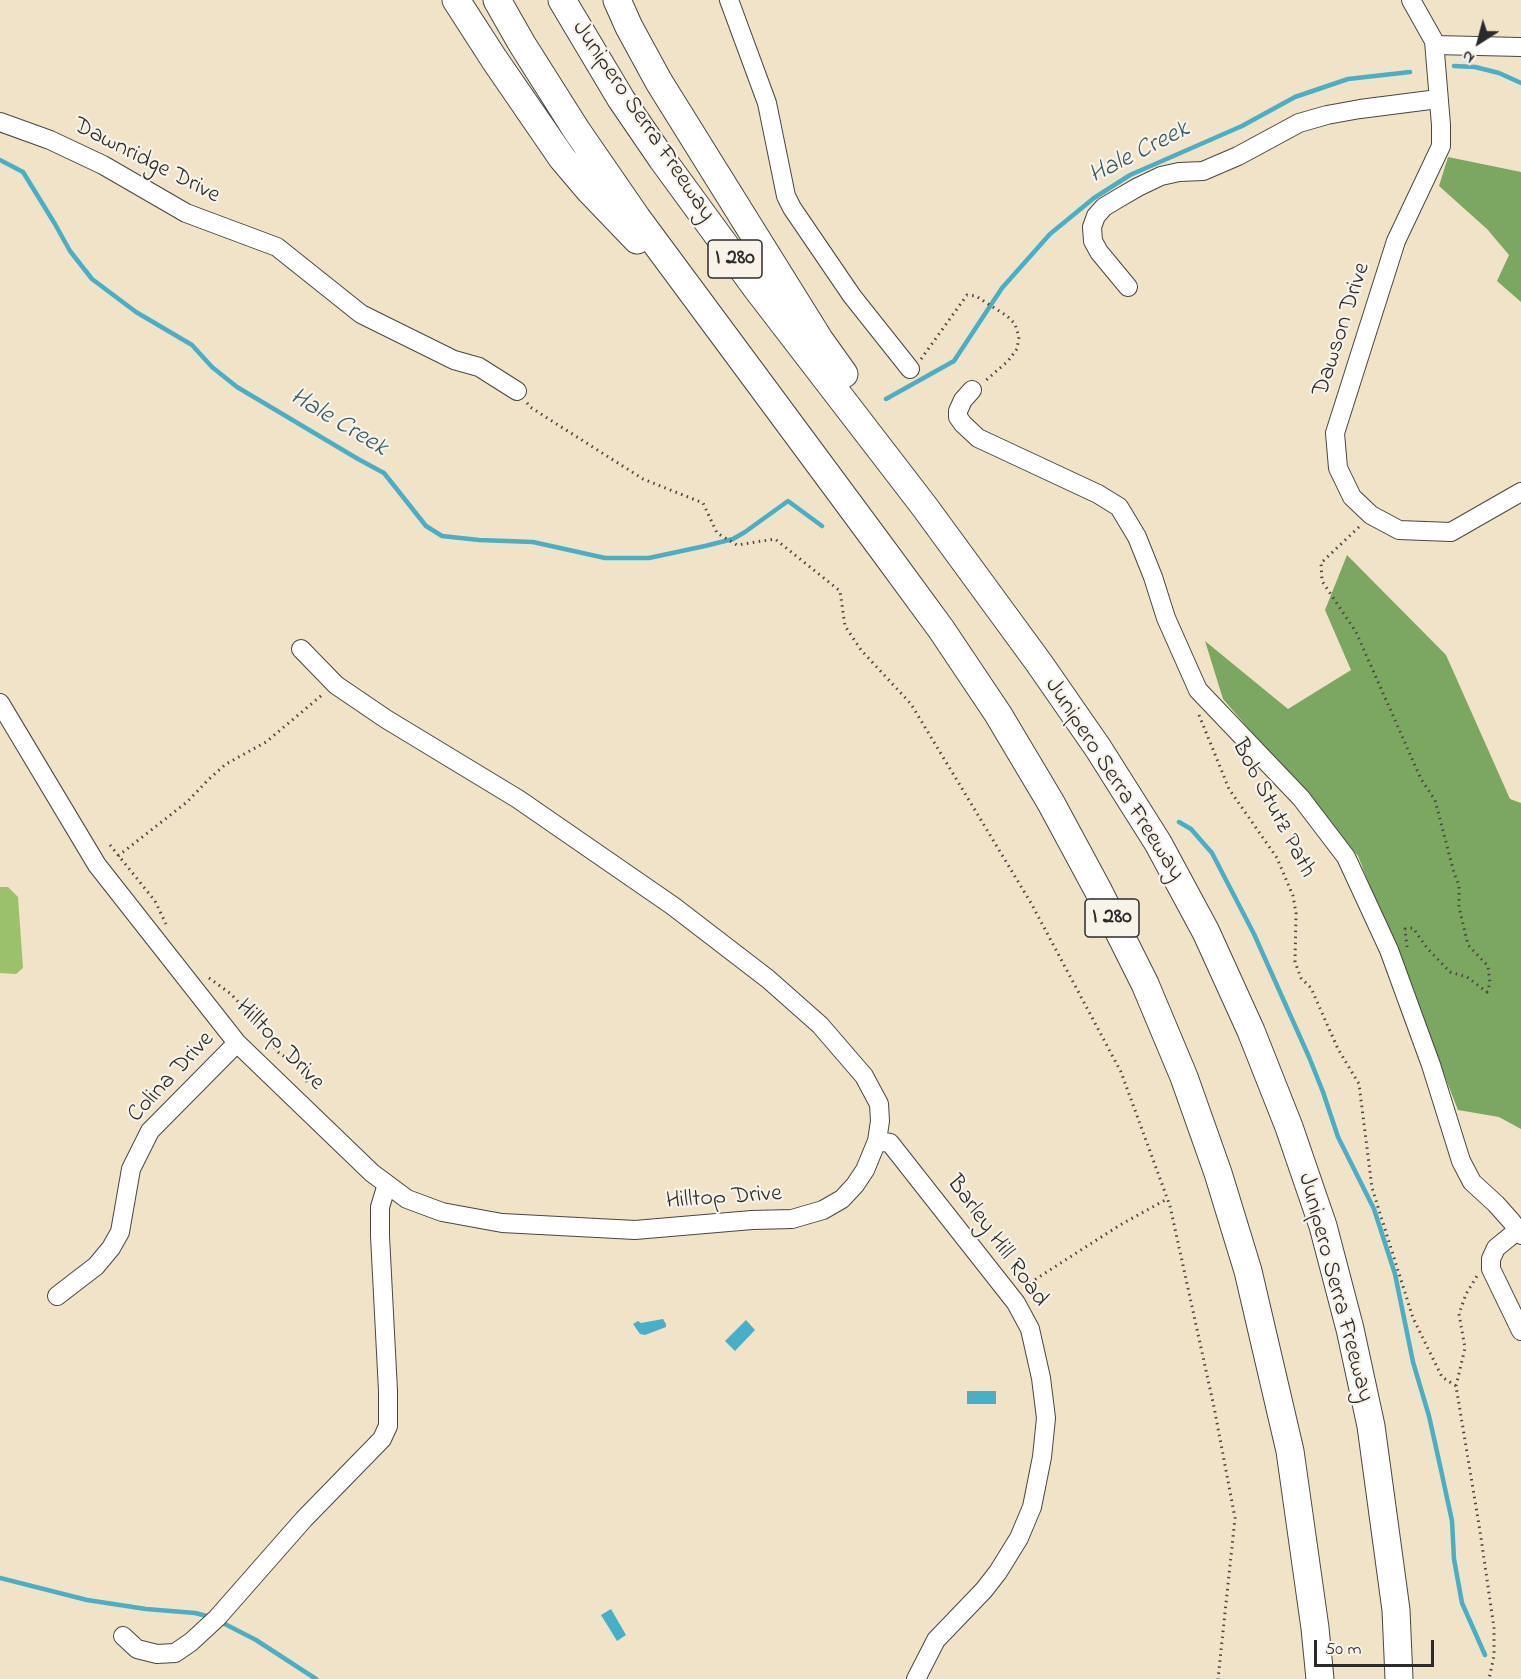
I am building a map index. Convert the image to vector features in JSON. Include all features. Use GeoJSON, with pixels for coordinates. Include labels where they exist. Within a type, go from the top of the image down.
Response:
{"type":"FeatureCollection","features":[{"type":"Feature","properties":{"kind":"highway"},"geometry":{"type":"LineString","coordinates":[[456,0],[562,158],[619,222],[699,302]]}},
{"type":"Feature","properties":{"kind":"highway","name":"I 280"},"geometry":{"type":"LineString","coordinates":[[497,0],[577,131],[637,218],[941,629],[998,714],[1052,803],[1145,984],[1184,1077],[1218,1173],[1248,1271],[1290,1451],[1320,1679]]}},
{"type":"Feature","properties":{"kind":"highway","name":"Junipero Serra Freeway"},"geometry":{"type":"LineString","coordinates":[[562,0],[621,99],[662,159],[757,289],[924,506],[1098,748],[1158,843],[1206,932],[1251,1031],[1289,1128],[1323,1226],[1350,1329],[1371,1426],[1396,1610],[1398,1679]]}},
{"type":"Feature","properties":{"kind":"highway"},"geometry":{"type":"LineString","coordinates":[[616,0],[659,82],[819,339],[869,408],[924,506]]}},
{"type":"Feature","properties":{"kind":"highway"},"geometry":{"type":"LineString","coordinates":[[1299,1679],[1315,1628]]}},
{"type":"Feature","properties":{"kind":"street"},"geometry":{"type":"LineString","coordinates":[[729,0],[767,103],[786,196],[852,296],[910,369]]}},
{"type":"Feature","properties":{"kind":"street","name":"Dawson Drive"},"geometry":{"type":"LineString","coordinates":[[1411,0],[1434,40],[1441,146],[1396,242],[1335,433],[1338,468],[1352,497],[1371,515],[1400,530],[1451,532],[1521,492]]}},
{"type":"Feature","properties":{"kind":"street"},"geometry":{"type":"LineString","coordinates":[[1435,45],[1521,47]]}},
{"type":"Feature","properties":{"kind":"street"},"geometry":{"type":"LineString","coordinates":[[1128,287],[1099,252],[1093,241],[1092,227],[1096,216],[1104,207],[1161,176],[1179,172],[1203,171],[1238,156],[1299,123],[1360,109],[1438,99]]}},
{"type":"Feature","properties":{"kind":"street","name":"Dawnridge Drive"},"geometry":{"type":"LineString","coordinates":[[0,122],[50,140],[104,165],[186,213],[277,247],[361,314],[454,360],[479,367],[517,391]]}},
{"type":"Feature","properties":{"kind":"street"},"geometry":{"type":"LineString","coordinates":[[972,390],[963,400],[958,417],[978,438],[1098,494],[1119,507],[1137,537],[1166,618],[1198,690],[1301,798],[1346,858],[1389,950],[1431,1065],[1461,1161],[1472,1182],[1496,1204],[1520,1233],[1497,1248],[1491,1259],[1491,1269],[1521,1331]]}},
{"type":"Feature","properties":{"kind":"street","name":"Hilltop Drive"},"geometry":{"type":"LineString","coordinates":[[0,703],[97,865],[237,1043],[372,1173],[407,1199],[442,1212],[502,1223],[635,1230],[792,1219],[823,1210],[842,1199],[865,1170],[877,1141],[879,1104],[864,1076],[820,1025],[768,979],[673,906],[518,798],[386,719],[336,685],[301,649]]}},
{"type":"Feature","properties":{"kind":"street","name":"Colina Drive"},"geometry":{"type":"LineString","coordinates":[[57,1296],[96,1266],[111,1248],[120,1232],[131,1169],[150,1131],[237,1043]]}},
{"type":"Feature","properties":{"kind":"street","name":"Barley Hill Road"},"geometry":{"type":"LineString","coordinates":[[877,1141],[891,1143],[1011,1295],[1030,1329],[1041,1378],[1046,1418],[1042,1457],[1032,1507],[1019,1538],[984,1590],[936,1640],[916,1679]]}},
{"type":"Feature","properties":{"kind":"street"},"geometry":{"type":"LineString","coordinates":[[123,1636],[137,1649],[157,1654],[176,1653],[191,1642],[217,1618],[304,1519],[382,1438],[388,1426],[388,1403],[380,1208],[387,1184]]}},
{"type":"Feature","properties":{"kind":"path"},"geometry":{"type":"LineString","coordinates":[[910,369],[917,365],[967,295],[976,296],[1007,316],[1015,324],[1019,337],[1017,349],[1008,361],[972,390]]}},
{"type":"Feature","properties":{"kind":"path"},"geometry":{"type":"LineString","coordinates":[[517,391],[530,407],[643,479],[704,503],[717,533],[737,544],[775,539],[840,591],[844,626],[861,650],[911,704],[1031,903],[1121,1072],[1167,1199],[1214,1407],[1235,1518],[1218,1679]]}},
{"type":"Feature","properties":{"kind":"path"},"geometry":{"type":"LineString","coordinates":[[1371,515],[1321,563],[1322,581],[1356,632],[1421,779],[1435,800],[1459,885],[1458,907],[1468,945],[1488,966],[1490,983],[1487,992],[1467,977],[1450,972],[1427,948],[1413,928],[1405,928],[1408,956]]}},
{"type":"Feature","properties":{"kind":"path"},"geometry":{"type":"LineString","coordinates":[[118,856],[187,802],[226,764],[266,742],[336,685]]}},
{"type":"Feature","properties":{"kind":"path","name":"Bob Stutz Path"},"geometry":{"type":"LineString","coordinates":[[1198,690],[1199,719],[1229,789],[1277,858],[1293,897],[1296,913],[1295,962],[1301,978],[1311,988],[1338,1049],[1359,1084],[1372,1188],[1413,1318],[1442,1377],[1456,1386]]}},
{"type":"Feature","properties":{"kind":"path"},"geometry":{"type":"LineString","coordinates":[[110,845],[155,902],[168,927]]}},
{"type":"Feature","properties":{"kind":"path"},"geometry":{"type":"LineString","coordinates":[[204,974],[231,994],[279,1053],[300,1067],[307,1082]]}},
{"type":"Feature","properties":{"kind":"path"},"geometry":{"type":"LineString","coordinates":[[1011,1295],[1120,1225],[1167,1199]]}},
{"type":"Feature","properties":{"kind":"path"},"geometry":{"type":"LineString","coordinates":[[1489,1679],[1494,1656],[1494,1629],[1456,1386],[1465,1348],[1459,1314],[1466,1293],[1491,1259]]}},
{"type":"Feature","properties":{"kind":"green space"},"geometry":{"type":"Polygon","coordinates":[[[1448,157],[1521,172],[1521,302],[1497,281],[1509,255],[1487,229],[1439,186],[1448,157]]]}},
{"type":"Feature","properties":{"kind":"green space"},"geometry":{"type":"Polygon","coordinates":[[[1347,555],[1446,655],[1510,799],[1521,803],[1521,1129],[1499,1117],[1458,1110],[1358,856],[1223,699],[1205,641],[1288,709],[1351,670],[1325,610],[1347,555]]]}},
{"type":"Feature","properties":{"kind":"green space"},"geometry":{"type":"Polygon","coordinates":[[[0,887],[8,887],[18,897],[23,968],[16,974],[0,973],[0,887]]]}},
{"type":"Feature","properties":{"kind":"water"},"geometry":{"type":"Polygon","coordinates":[[[663,1319],[666,1327],[645,1335],[640,1334],[633,1324],[638,1321],[641,1323],[663,1319]]]}},
{"type":"Feature","properties":{"kind":"water"},"geometry":{"type":"Polygon","coordinates":[[[746,1320],[755,1330],[735,1351],[725,1341],[746,1320]]]}},
{"type":"Feature","properties":{"kind":"water"},"geometry":{"type":"Polygon","coordinates":[[[967,1391],[996,1391],[996,1404],[967,1404],[967,1391]]]}},
{"type":"Feature","properties":{"kind":"water"},"geometry":{"type":"Polygon","coordinates":[[[611,1609],[626,1635],[617,1641],[601,1615],[611,1609]]]}},
{"type":"Feature","properties":{"kind":"waterway","name":"Hale Creek"},"geometry":{"type":"LineString","coordinates":[[1454,66],[1475,67],[1499,73],[1521,83]]}},
{"type":"Feature","properties":{"kind":"waterway","name":"Hale Creek"},"geometry":{"type":"LineString","coordinates":[[886,399],[954,361],[1002,288],[1050,234],[1094,198],[1130,175],[1242,126],[1295,97],[1348,79],[1410,72]]}},
{"type":"Feature","properties":{"kind":"waterway","name":"Hale Creek"},"geometry":{"type":"LineString","coordinates":[[0,160],[23,172],[70,251],[92,279],[136,312],[192,345],[212,367],[237,387],[384,473],[426,526],[442,536],[533,542],[605,558],[649,558],[733,539],[788,501],[822,526]]}},
{"type":"Feature","properties":{"kind":"waterway"},"geometry":{"type":"LineString","coordinates":[[1179,822],[1191,829],[1212,853],[1254,934],[1309,1057],[1338,1137],[1374,1209],[1395,1274],[1413,1362],[1429,1416],[1452,1521],[1454,1559],[1462,1603],[1485,1655]]}},
{"type":"Feature","properties":{"kind":"waterway"},"geometry":{"type":"LineString","coordinates":[[0,1578],[87,1600],[211,1617]]}},
{"type":"Feature","properties":{"kind":"waterway"},"geometry":{"type":"LineString","coordinates":[[221,1622],[256,1640],[316,1679]]}}]}
